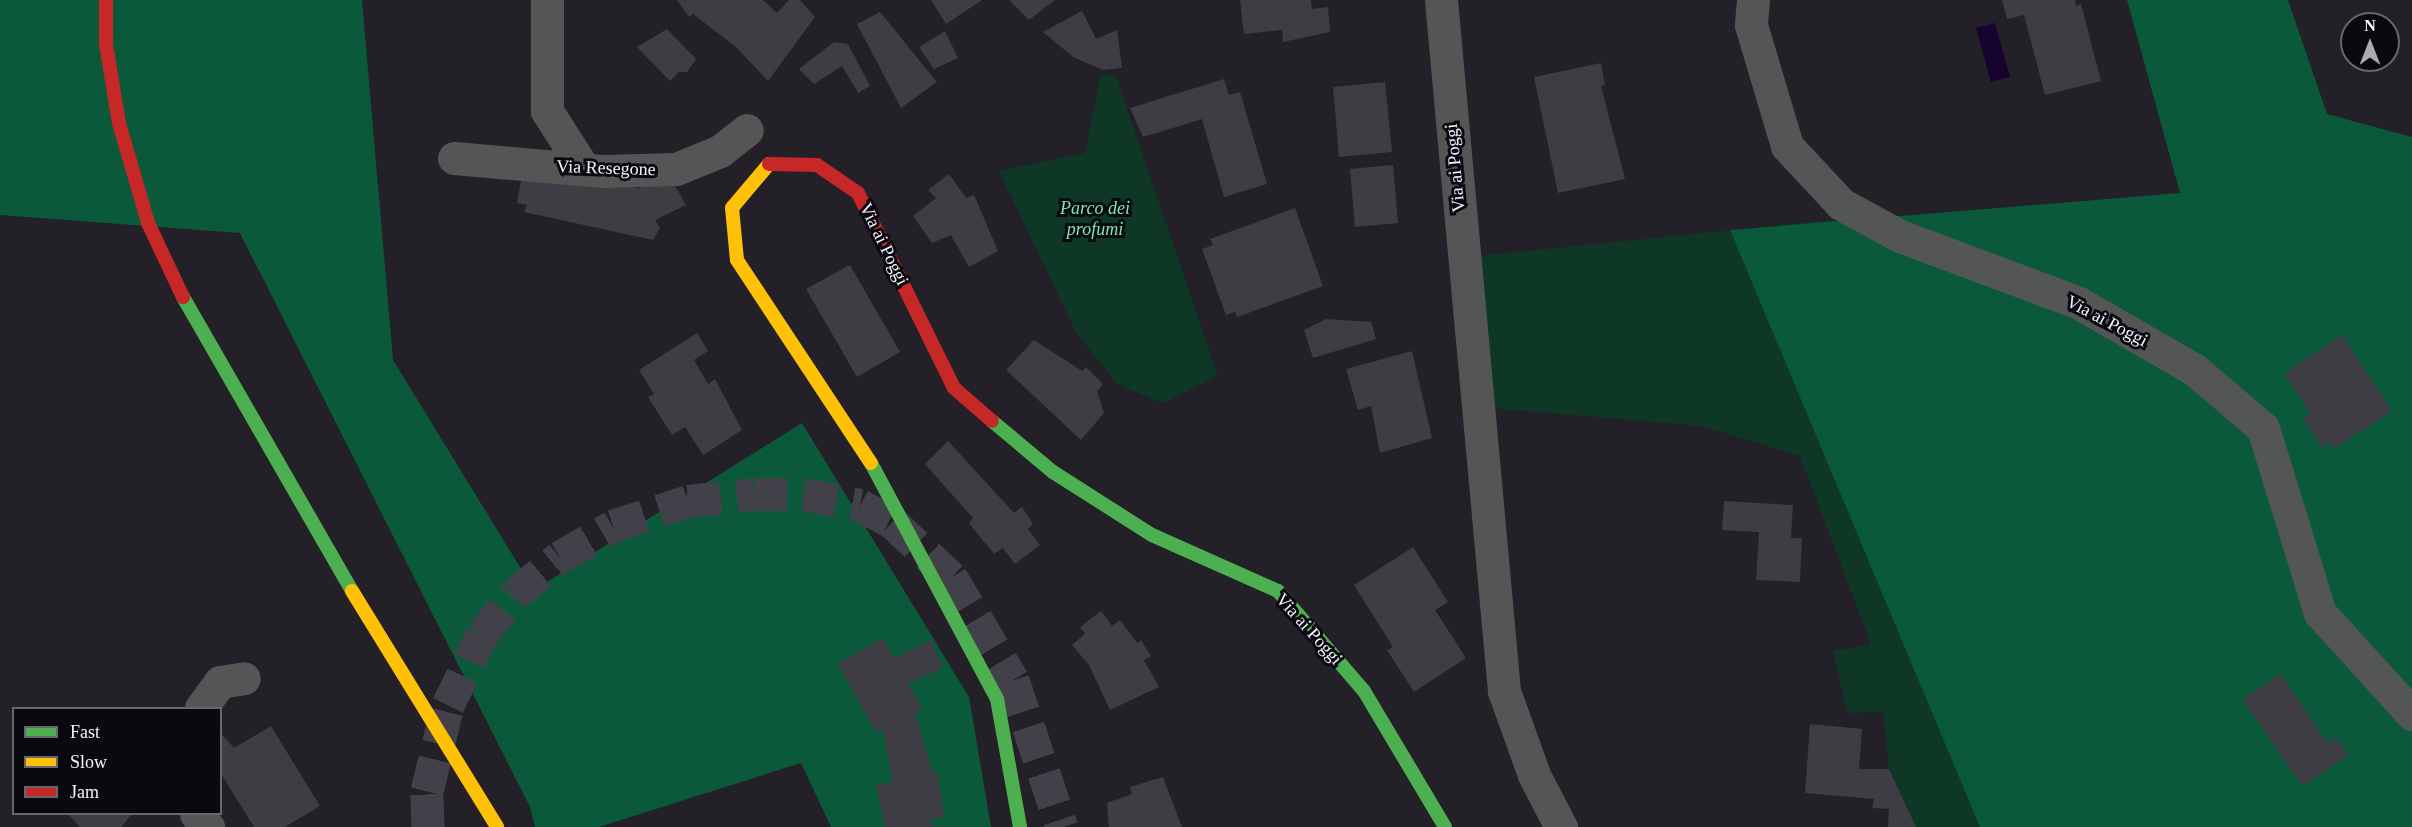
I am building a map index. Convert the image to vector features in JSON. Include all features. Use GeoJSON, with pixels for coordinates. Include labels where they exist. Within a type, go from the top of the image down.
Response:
{"type":"FeatureCollection","features":[{"type":"Feature","properties":{"kind":"main road"},"geometry":{"type":"LineString","coordinates":[[106,0],[106,44],[119,123],[152,233],[196,324],[297,502],[497,827]]}},
{"type":"Feature","properties":{"kind":"main road","name":"Via ai Poggi"},"geometry":{"type":"LineString","coordinates":[[1020,827],[997,699],[890,492],[737,260],[732,208],[766,164],[817,165],[858,194],[954,388],[1053,472],[1142,529],[1278,591],[1364,691],[1445,827]]}},
{"type":"Feature","properties":{"kind":"street"},"geometry":{"type":"LineString","coordinates":[[547,0],[547,111],[584,169]]}},
{"type":"Feature","properties":{"kind":"street","name":"Via ai Poggi"},"geometry":{"type":"LineString","coordinates":[[1441,0],[1504,691],[1534,776],[1561,827]]}},
{"type":"Feature","properties":{"kind":"street","name":"Via ai Poggi"},"geometry":{"type":"LineString","coordinates":[[1753,0],[1751,25],[1787,146],[1841,204],[1900,236],[2079,303],[2195,370],[2263,428],[2320,613],[2412,714]]}},
{"type":"Feature","properties":{"kind":"street","name":"Via Resegone"},"geometry":{"type":"LineString","coordinates":[[454,158],[584,169],[676,169],[720,151],[747,130]]}},
{"type":"Feature","properties":{"kind":"street"},"geometry":{"type":"LineString","coordinates":[[720,151],[752,182]]}},
{"type":"Feature","properties":{"kind":"street"},"geometry":{"type":"LineString","coordinates":[[202,707],[220,682],[244,678]]}},
{"type":"Feature","properties":{"kind":"street"},"geometry":{"type":"LineString","coordinates":[[198,815],[208,827]]}},
{"type":"Feature","properties":{"kind":"green space"},"geometry":{"type":"Polygon","coordinates":[[[0,0],[362,0],[393,360],[534,590],[802,423],[969,697],[991,827],[831,827],[801,763],[599,827],[535,827],[530,807],[240,233],[0,215],[0,0]]]}},
{"type":"Feature","properties":{"kind":"green space"},"geometry":{"type":"Polygon","coordinates":[[[2127,0],[2288,0],[2327,114],[2412,137],[2412,827],[1980,827],[1730,230],[2180,193],[2127,0]]]}},
{"type":"Feature","properties":{"kind":"green space","name":"Parco dei profumi"},"geometry":{"type":"Polygon","coordinates":[[[1101,74],[1116,76],[1218,376],[1162,403],[1117,384],[1076,332],[999,171],[1085,153],[1101,74]]]}},
{"type":"Feature","properties":{"kind":"green space"},"geometry":{"type":"Polygon","coordinates":[[[1833,220],[1892,246],[2234,827],[1916,827],[1889,769],[1883,712],[1847,713],[1833,651],[1871,644],[1800,456],[1702,426],[1491,408],[1476,256],[1833,220]]]}},
{"type":"Feature","properties":{"kind":"shaded area"},"geometry":{"type":"Polygon","coordinates":[[[1995,23],[2010,77],[1991,82],[1976,28],[1995,23]]]}},
{"type":"Feature","properties":{"kind":"building"},"geometry":{"type":"Polygon","coordinates":[[[677,0],[763,0],[777,13],[789,0],[800,0],[815,17],[768,81],[736,47],[693,14],[689,17],[677,0]]]}},
{"type":"Feature","properties":{"kind":"building"},"geometry":{"type":"Polygon","coordinates":[[[931,0],[982,0],[946,24],[931,0]]]}},
{"type":"Feature","properties":{"kind":"building"},"geometry":{"type":"Polygon","coordinates":[[[1009,0],[1055,0],[1029,20],[1009,0]]]}},
{"type":"Feature","properties":{"kind":"building"},"geometry":{"type":"Polygon","coordinates":[[[1240,0],[1311,0],[1312,9],[1328,7],[1330,32],[1283,42],[1282,30],[1244,34],[1240,0]]]}},
{"type":"Feature","properties":{"kind":"building"},"geometry":{"type":"Polygon","coordinates":[[[2002,0],[2075,0],[2076,6],[2081,4],[2101,81],[2045,95],[2024,15],[2007,19],[2002,0]]]}},
{"type":"Feature","properties":{"kind":"building"},"geometry":{"type":"Polygon","coordinates":[[[1082,11],[1096,39],[1117,30],[1122,68],[1103,70],[1073,57],[1043,32],[1082,11]]]}},
{"type":"Feature","properties":{"kind":"building"},"geometry":{"type":"Polygon","coordinates":[[[880,12],[937,82],[901,108],[857,24],[880,12]]]}},
{"type":"Feature","properties":{"kind":"building"},"geometry":{"type":"Polygon","coordinates":[[[667,29],[696,59],[687,72],[679,72],[670,81],[637,47],[667,29]]]}},
{"type":"Feature","properties":{"kind":"building"},"geometry":{"type":"Polygon","coordinates":[[[945,31],[958,58],[934,69],[919,47],[945,31]]]}},
{"type":"Feature","properties":{"kind":"building"},"geometry":{"type":"Polygon","coordinates":[[[834,42],[848,44],[870,86],[858,93],[842,66],[814,84],[799,69],[834,42]]]}},
{"type":"Feature","properties":{"kind":"building"},"geometry":{"type":"Polygon","coordinates":[[[1601,63],[1605,85],[1601,86],[1625,179],[1558,193],[1534,77],[1601,63]]]}},
{"type":"Feature","properties":{"kind":"building"},"geometry":{"type":"Polygon","coordinates":[[[1224,79],[1229,95],[1240,92],[1267,184],[1224,197],[1202,119],[1143,137],[1130,108],[1224,79]]]}},
{"type":"Feature","properties":{"kind":"building"},"geometry":{"type":"Polygon","coordinates":[[[1385,82],[1392,152],[1339,157],[1333,87],[1385,82]]]}},
{"type":"Feature","properties":{"kind":"building"},"geometry":{"type":"Polygon","coordinates":[[[1393,165],[1398,223],[1355,227],[1350,169],[1393,165]]]}},
{"type":"Feature","properties":{"kind":"building"},"geometry":{"type":"Polygon","coordinates":[[[523,170],[639,188],[669,175],[686,205],[655,220],[660,228],[653,240],[524,212],[527,205],[517,203],[523,170]]]}},
{"type":"Feature","properties":{"kind":"building"},"geometry":{"type":"Polygon","coordinates":[[[949,174],[966,198],[974,195],[998,251],[969,267],[951,235],[932,243],[913,216],[936,198],[928,190],[949,174]]]}},
{"type":"Feature","properties":{"kind":"building"},"geometry":{"type":"Polygon","coordinates":[[[1295,208],[1323,286],[1237,317],[1235,312],[1226,315],[1202,249],[1213,245],[1210,239],[1295,208]]]}},
{"type":"Feature","properties":{"kind":"building"},"geometry":{"type":"Polygon","coordinates":[[[850,265],[900,352],[857,377],[806,289],[850,265]]]}},
{"type":"Feature","properties":{"kind":"building"},"geometry":{"type":"Polygon","coordinates":[[[1326,319],[1371,322],[1376,339],[1313,358],[1304,330],[1326,319]]]}},
{"type":"Feature","properties":{"kind":"building"},"geometry":{"type":"Polygon","coordinates":[[[697,333],[708,351],[694,360],[708,384],[715,379],[742,430],[703,455],[685,427],[672,435],[648,397],[654,394],[639,370],[697,333]]]}},
{"type":"Feature","properties":{"kind":"building"},"geometry":{"type":"Polygon","coordinates":[[[2342,335],[2392,411],[2334,449],[2330,442],[2322,448],[2303,418],[2310,413],[2284,373],[2342,335]]]}},
{"type":"Feature","properties":{"kind":"building"},"geometry":{"type":"Polygon","coordinates":[[[1034,340],[1082,371],[1086,367],[1103,384],[1097,391],[1104,413],[1081,440],[1006,370],[1034,340]]]}},
{"type":"Feature","properties":{"kind":"building"},"geometry":{"type":"Polygon","coordinates":[[[1412,351],[1432,438],[1380,453],[1371,406],[1358,410],[1346,369],[1412,351]]]}},
{"type":"Feature","properties":{"kind":"building"},"geometry":{"type":"Polygon","coordinates":[[[948,441],[1014,513],[1022,507],[1033,524],[1028,529],[1040,545],[1015,564],[1003,548],[994,554],[969,523],[973,518],[925,464],[948,441]]]}},
{"type":"Feature","properties":{"kind":"building"},"geometry":{"type":"Polygon","coordinates":[[[1724,501],[1793,505],[1791,538],[1802,538],[1800,582],[1756,580],[1759,532],[1722,530],[1724,501]]]}},
{"type":"Feature","properties":{"kind":"building"},"geometry":{"type":"Polygon","coordinates":[[[1413,547],[1448,602],[1435,610],[1466,658],[1414,692],[1387,650],[1393,647],[1354,585],[1413,547]]]}},
{"type":"Feature","properties":{"kind":"building"},"geometry":{"type":"Polygon","coordinates":[[[1101,611],[1112,626],[1120,620],[1137,643],[1141,640],[1151,656],[1144,660],[1159,687],[1110,710],[1089,665],[1072,645],[1085,634],[1080,627],[1101,611]]]}},
{"type":"Feature","properties":{"kind":"building"},"geometry":{"type":"Polygon","coordinates":[[[883,638],[894,658],[931,640],[943,668],[909,683],[922,709],[915,712],[932,773],[937,771],[945,817],[931,819],[933,827],[885,827],[876,785],[893,782],[883,729],[877,733],[837,664],[883,638]]]}},
{"type":"Feature","properties":{"kind":"building"},"geometry":{"type":"Polygon","coordinates":[[[2281,674],[2327,743],[2336,737],[2348,755],[2302,786],[2242,699],[2281,674]]]}},
{"type":"Feature","properties":{"kind":"building"},"geometry":{"type":"Polygon","coordinates":[[[1810,724],[1862,729],[1859,769],[1889,769],[1916,827],[1888,827],[1889,809],[1872,808],[1874,799],[1805,793],[1810,724]]]}},
{"type":"Feature","properties":{"kind":"building"},"geometry":{"type":"Polygon","coordinates":[[[271,726],[320,806],[285,827],[254,827],[222,775],[222,734],[234,748],[271,726]]]}},
{"type":"Feature","properties":{"kind":"building"},"geometry":{"type":"Polygon","coordinates":[[[1163,777],[1182,827],[1109,827],[1107,803],[1132,794],[1130,787],[1163,777]]]}},
{"type":"Feature","properties":{"kind":"building"},"geometry":{"type":"Polygon","coordinates":[[[69,815],[131,815],[121,827],[80,827],[69,815]]]}},
{"type":"Feature","properties":{"kind":"tunnel"},"geometry":{"type":"LineString","coordinates":[[428,827],[427,791],[448,705],[482,635],[515,594],[560,557],[613,526],[688,501],[754,494],[804,494],[860,505],[892,522],[951,577],[1013,680],[1062,827]]}},
{"type":"Feature","properties":{"kind":"traffic: fast"},"geometry":{"type":"LineString","coordinates":[[183,297],[352,591]]}},
{"type":"Feature","properties":{"kind":"traffic: fast"},"geometry":{"type":"LineString","coordinates":[[992,421],[1053,472],[1152,535],[1278,591],[1364,691],[1445,827]]}},
{"type":"Feature","properties":{"kind":"traffic: fast"},"geometry":{"type":"LineString","coordinates":[[871,463],[997,699],[1020,827]]}},
{"type":"Feature","properties":{"kind":"traffic: slow"},"geometry":{"type":"LineString","coordinates":[[769,164],[732,208],[737,260],[871,463]]}},
{"type":"Feature","properties":{"kind":"traffic: slow"},"geometry":{"type":"LineString","coordinates":[[352,591],[497,827]]}},
{"type":"Feature","properties":{"kind":"traffic: jam"},"geometry":{"type":"LineString","coordinates":[[106,0],[106,44],[119,123],[148,223],[183,297]]}},
{"type":"Feature","properties":{"kind":"traffic: jam"},"geometry":{"type":"LineString","coordinates":[[769,164],[817,165],[858,193],[954,388],[992,421]]}}]}
